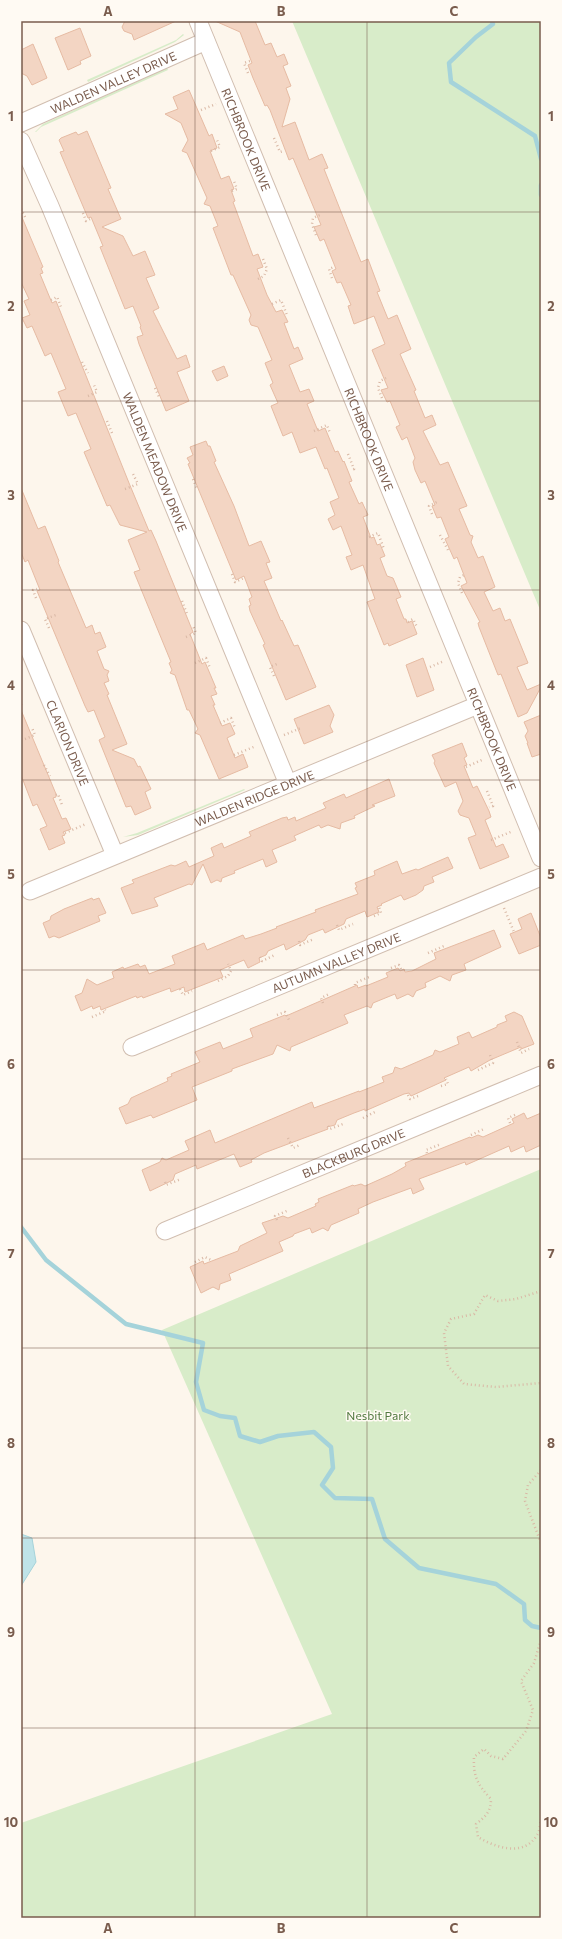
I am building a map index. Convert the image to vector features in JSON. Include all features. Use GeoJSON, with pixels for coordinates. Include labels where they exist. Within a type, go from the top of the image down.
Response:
{"type":"FeatureCollection","features":[{"type":"Feature","properties":{"kind":"street","name":"RICHBROOK DRIVE"},"geometry":{"type":"LineString","coordinates":[[198,21],[541,858]]}},
{"type":"Feature","properties":{"kind":"street","name":"WALDEN VALLEY DRIVE"},"geometry":{"type":"LineString","coordinates":[[21,123],[206,41]]}},
{"type":"Feature","properties":{"kind":"street","name":"WALDEN MEADOW DRIVE"},"geometry":{"type":"LineString","coordinates":[[21,141],[50,206],[288,784]]}},
{"type":"Feature","properties":{"kind":"street","name":"CLARION DRIVE"},"geometry":{"type":"LineString","coordinates":[[21,630],[115,855]]}},
{"type":"Feature","properties":{"kind":"street","name":"WALDEN RIDGE DRIVE"},"geometry":{"type":"LineString","coordinates":[[30,890],[478,705]]}},
{"type":"Feature","properties":{"kind":"street","name":"AUTUMN VALLEY DRIVE"},"geometry":{"type":"LineString","coordinates":[[132,1047],[541,877]]}},
{"type":"Feature","properties":{"kind":"street","name":"BLACKBURG DRIVE"},"geometry":{"type":"LineString","coordinates":[[165,1231],[541,1075]]}},
{"type":"Feature","properties":{"kind":"path"},"geometry":{"type":"LineString","coordinates":[[248,73],[244,63],[250,61]]}},
{"type":"Feature","properties":{"kind":"path"},"geometry":{"type":"LineString","coordinates":[[201,110],[217,104]]}},
{"type":"Feature","properties":{"kind":"path"},"geometry":{"type":"LineString","coordinates":[[274,138],[280,152],[283,151]]}},
{"type":"Feature","properties":{"kind":"path"},"geometry":{"type":"LineString","coordinates":[[212,151],[220,148],[217,140]]}},
{"type":"Feature","properties":{"kind":"path"},"geometry":{"type":"LineString","coordinates":[[232,191],[237,189],[234,181]]}},
{"type":"Feature","properties":{"kind":"path"},"geometry":{"type":"LineString","coordinates":[[21,209],[25,216]]}},
{"type":"Feature","properties":{"kind":"path"},"geometry":{"type":"LineString","coordinates":[[83,213],[86,221],[90,219]]}},
{"type":"Feature","properties":{"kind":"path"},"geometry":{"type":"LineString","coordinates":[[316,235],[312,224],[313,218],[320,215]]}},
{"type":"Feature","properties":{"kind":"path"},"geometry":{"type":"LineString","coordinates":[[258,279],[264,276],[267,269],[263,259]]}},
{"type":"Feature","properties":{"kind":"path"},"geometry":{"type":"LineString","coordinates":[[332,278],[329,269],[334,267]]}},
{"type":"Feature","properties":{"kind":"path"},"geometry":{"type":"LineString","coordinates":[[51,300],[57,297],[61,307]]}},
{"type":"Feature","properties":{"kind":"path"},"geometry":{"type":"LineString","coordinates":[[272,304],[281,300],[287,315]]}},
{"type":"Feature","properties":{"kind":"path"},"geometry":{"type":"LineString","coordinates":[[82,362],[88,373]]}},
{"type":"Feature","properties":{"kind":"path"},"geometry":{"type":"LineString","coordinates":[[382,398],[378,388],[380,381],[386,378]]}},
{"type":"Feature","properties":{"kind":"path"},"geometry":{"type":"LineString","coordinates":[[88,396],[97,392],[94,385]]}},
{"type":"Feature","properties":{"kind":"path"},"geometry":{"type":"LineString","coordinates":[[156,388],[160,399]]}},
{"type":"Feature","properties":{"kind":"path"},"geometry":{"type":"LineString","coordinates":[[107,421],[112,434]]}},
{"type":"Feature","properties":{"kind":"path"},"geometry":{"type":"LineString","coordinates":[[314,431],[327,425],[330,434]]}},
{"type":"Feature","properties":{"kind":"path"},"geometry":{"type":"LineString","coordinates":[[348,454],[354,469],[351,470]]}},
{"type":"Feature","properties":{"kind":"path"},"geometry":{"type":"LineString","coordinates":[[125,489],[138,484],[134,474]]}},
{"type":"Feature","properties":{"kind":"path"},"geometry":{"type":"LineString","coordinates":[[193,479],[197,489]]}},
{"type":"Feature","properties":{"kind":"path"},"geometry":{"type":"LineString","coordinates":[[432,514],[429,506],[437,502]]}},
{"type":"Feature","properties":{"kind":"path"},"geometry":{"type":"LineString","coordinates":[[369,537],[378,533],[384,549]]}},
{"type":"Feature","properties":{"kind":"path"},"geometry":{"type":"LineString","coordinates":[[440,535],[446,550],[448,550]]}},
{"type":"Feature","properties":{"kind":"path"},"geometry":{"type":"LineString","coordinates":[[232,574],[235,582],[244,578]]}},
{"type":"Feature","properties":{"kind":"path"},"geometry":{"type":"LineString","coordinates":[[462,593],[458,583],[460,577],[466,574]]}},
{"type":"Feature","properties":{"kind":"path"},"geometry":{"type":"LineString","coordinates":[[36,598],[33,590],[38,588]]}},
{"type":"Feature","properties":{"kind":"path"},"geometry":{"type":"LineString","coordinates":[[182,601],[187,614]]}},
{"type":"Feature","properties":{"kind":"path"},"geometry":{"type":"LineString","coordinates":[[49,628],[45,619],[56,615]]}},
{"type":"Feature","properties":{"kind":"path"},"geometry":{"type":"LineString","coordinates":[[408,622],[413,619],[417,627]]}},
{"type":"Feature","properties":{"kind":"path"},"geometry":{"type":"LineString","coordinates":[[186,637],[196,633],[193,626]]}},
{"type":"Feature","properties":{"kind":"path"},"geometry":{"type":"LineString","coordinates":[[195,663],[206,658],[210,668]]}},
{"type":"Feature","properties":{"kind":"path"},"geometry":{"type":"LineString","coordinates":[[430,667],[445,660]]}},
{"type":"Feature","properties":{"kind":"path"},"geometry":{"type":"LineString","coordinates":[[274,676],[270,667],[279,663]]}},
{"type":"Feature","properties":{"kind":"path"},"geometry":{"type":"LineString","coordinates":[[21,704],[21,708]]}},
{"type":"Feature","properties":{"kind":"path"},"geometry":{"type":"LineString","coordinates":[[220,723],[231,718],[235,728]]}},
{"type":"Feature","properties":{"kind":"path"},"geometry":{"type":"LineString","coordinates":[[25,739],[34,735],[32,728]]}},
{"type":"Feature","properties":{"kind":"path"},"geometry":{"type":"LineString","coordinates":[[283,736],[301,728]]}},
{"type":"Feature","properties":{"kind":"path"},"geometry":{"type":"LineString","coordinates":[[234,755],[258,745]]}},
{"type":"Feature","properties":{"kind":"path"},"geometry":{"type":"LineString","coordinates":[[466,767],[486,759]]}},
{"type":"Feature","properties":{"kind":"path"},"geometry":{"type":"LineString","coordinates":[[44,765],[50,776]]}},
{"type":"Feature","properties":{"kind":"path"},"geometry":{"type":"LineString","coordinates":[[486,791],[493,806],[489,807]]}},
{"type":"Feature","properties":{"kind":"path"},"geometry":{"type":"LineString","coordinates":[[56,795],[58,794],[62,805]]}},
{"type":"Feature","properties":{"kind":"path"},"geometry":{"type":"LineString","coordinates":[[65,833],[86,824]]}},
{"type":"Feature","properties":{"kind":"path"},"geometry":{"type":"LineString","coordinates":[[491,840],[515,830]]}},
{"type":"Feature","properties":{"kind":"path"},"geometry":{"type":"LineString","coordinates":[[504,906],[514,932]]}},
{"type":"Feature","properties":{"kind":"path"},"geometry":{"type":"LineString","coordinates":[[374,916],[381,913],[379,907]]}},
{"type":"Feature","properties":{"kind":"path"},"geometry":{"type":"LineString","coordinates":[[337,925],[339,930],[353,924]]}},
{"type":"Feature","properties":{"kind":"path"},"geometry":{"type":"LineString","coordinates":[[298,941],[300,945],[314,939]]}},
{"type":"Feature","properties":{"kind":"path"},"geometry":{"type":"LineString","coordinates":[[428,953],[444,946]]}},
{"type":"Feature","properties":{"kind":"path"},"geometry":{"type":"LineString","coordinates":[[260,957],[262,961],[275,955]]}},
{"type":"Feature","properties":{"kind":"path"},"geometry":{"type":"LineString","coordinates":[[218,981],[228,976],[231,971],[228,964]]}},
{"type":"Feature","properties":{"kind":"path"},"geometry":{"type":"LineString","coordinates":[[391,968],[399,965],[401,969]]}},
{"type":"Feature","properties":{"kind":"path"},"geometry":{"type":"LineString","coordinates":[[355,985],[354,984],[369,977]]}},
{"type":"Feature","properties":{"kind":"path"},"geometry":{"type":"LineString","coordinates":[[180,989],[183,995],[192,991]]}},
{"type":"Feature","properties":{"kind":"path"},"geometry":{"type":"LineString","coordinates":[[323,1003],[321,998],[329,994]]}},
{"type":"Feature","properties":{"kind":"path"},"geometry":{"type":"LineString","coordinates":[[92,1017],[106,1010]]}},
{"type":"Feature","properties":{"kind":"path"},"geometry":{"type":"LineString","coordinates":[[277,1015],[285,1012],[290,1022]]}},
{"type":"Feature","properties":{"kind":"path"},"geometry":{"type":"LineString","coordinates":[[517,1042],[521,1052],[529,1049]]}},
{"type":"Feature","properties":{"kind":"path"},"geometry":{"type":"LineString","coordinates":[[478,1070],[493,1064],[490,1055]]}},
{"type":"Feature","properties":{"kind":"path"},"geometry":{"type":"LineString","coordinates":[[441,1086],[448,1084],[446,1079]]}},
{"type":"Feature","properties":{"kind":"path"},"geometry":{"type":"LineString","coordinates":[[408,1095],[410,1099],[418,1096]]}},
{"type":"Feature","properties":{"kind":"path"},"geometry":{"type":"LineString","coordinates":[[363,1118],[377,1111]]}},
{"type":"Feature","properties":{"kind":"path"},"geometry":{"type":"LineString","coordinates":[[510,1123],[508,1118],[517,1114]]}},
{"type":"Feature","properties":{"kind":"path"},"geometry":{"type":"LineString","coordinates":[[328,1126],[330,1129],[343,1124]]}},
{"type":"Feature","properties":{"kind":"path"},"geometry":{"type":"LineString","coordinates":[[471,1135],[484,1130]]}},
{"type":"Feature","properties":{"kind":"path"},"geometry":{"type":"LineString","coordinates":[[288,1138],[293,1148],[300,1145]]}},
{"type":"Feature","properties":{"kind":"path"},"geometry":{"type":"LineString","coordinates":[[427,1153],[426,1150],[441,1144]]}},
{"type":"Feature","properties":{"kind":"path"},"geometry":{"type":"LineString","coordinates":[[165,1182],[166,1186],[181,1179]]}},
{"type":"Feature","properties":{"kind":"path"},"geometry":{"type":"LineString","coordinates":[[277,1220],[275,1216],[289,1210]]}},
{"type":"Feature","properties":{"kind":"path"},"geometry":{"type":"LineString","coordinates":[[195,1262],[205,1257],[211,1260]]}},
{"type":"Feature","properties":{"kind":"path"},"geometry":{"type":"LineString","coordinates":[[541,1291],[516,1299],[498,1301],[485,1295],[474,1314],[451,1319],[444,1333],[448,1366],[464,1384],[496,1387],[541,1383]]}},
{"type":"Feature","properties":{"kind":"path"},"geometry":{"type":"LineString","coordinates":[[541,1470],[528,1485],[525,1501],[541,1543]]}},
{"type":"Feature","properties":{"kind":"path"},"geometry":{"type":"LineString","coordinates":[[541,1640],[534,1663],[521,1681],[533,1710],[526,1731],[502,1759],[491,1756],[484,1749],[474,1757],[474,1768],[477,1783],[491,1800],[491,1808],[486,1816],[476,1824],[478,1837],[490,1845],[514,1850],[527,1845],[538,1834],[541,1819]]}},
{"type":"Feature","properties":{"kind":"green space"},"geometry":{"type":"Polygon","coordinates":[[[292,21],[541,21],[541,612],[292,21]]]}},
{"type":"Feature","properties":{"kind":"green space"},"geometry":{"type":"Polygon","coordinates":[[[183,34],[184,35],[175,42],[88,82],[87,80],[176,40],[183,34]]]}},
{"type":"Feature","properties":{"kind":"green space"},"geometry":{"type":"Polygon","coordinates":[[[167,68],[168,70],[41,127],[35,132],[43,124],[167,68]]]}},
{"type":"Feature","properties":{"kind":"green space"},"geometry":{"type":"Polygon","coordinates":[[[244,789],[245,790],[138,835],[123,837],[137,833],[244,789]]]}},
{"type":"Feature","properties":{"kind":"green space","name":"Nesbit Park"},"geometry":{"type":"Polygon","coordinates":[[[541,1169],[541,1918],[21,1918],[21,1823],[332,1714],[162,1330],[541,1169]]]}},
{"type":"Feature","properties":{"kind":"water"},"geometry":{"type":"Polygon","coordinates":[[[21,1534],[32,1538],[36,1562],[21,1586],[21,1534]]]}},
{"type":"Feature","properties":{"kind":"building"},"geometry":{"type":"Polygon","coordinates":[[[125,21],[176,21],[134,40],[132,34],[124,31],[122,27],[125,21]]]}},
{"type":"Feature","properties":{"kind":"building"},"geometry":{"type":"Polygon","coordinates":[[[215,21],[255,21],[265,45],[271,43],[277,57],[284,54],[288,64],[283,66],[291,86],[286,88],[290,99],[282,127],[295,122],[309,160],[322,154],[328,168],[324,169],[361,262],[368,259],[380,291],[377,292],[388,319],[397,315],[411,349],[400,354],[416,390],[414,391],[425,418],[432,415],[436,425],[423,431],[440,465],[448,462],[467,506],[459,509],[470,535],[473,536],[471,542],[478,558],[483,556],[495,587],[484,592],[493,611],[500,608],[505,621],[510,619],[528,663],[517,667],[527,690],[541,684],[541,687],[527,713],[518,717],[501,674],[498,675],[479,627],[478,623],[480,622],[461,586],[467,583],[457,557],[454,559],[445,539],[449,537],[441,517],[437,518],[432,506],[435,505],[425,481],[421,483],[415,470],[413,462],[415,458],[407,437],[402,440],[396,427],[400,425],[390,401],[387,402],[381,390],[388,388],[372,350],[385,344],[374,316],[354,324],[348,306],[351,305],[341,282],[337,283],[332,271],[336,269],[324,239],[320,241],[314,227],[321,225],[293,158],[289,160],[270,110],[267,105],[265,106],[253,78],[248,65],[252,63],[240,32],[215,21]]]}},
{"type":"Feature","properties":{"kind":"building"},"geometry":{"type":"Polygon","coordinates":[[[80,28],[91,56],[80,61],[81,64],[68,70],[55,38],[80,28]]]}},
{"type":"Feature","properties":{"kind":"building"},"geometry":{"type":"Polygon","coordinates":[[[33,44],[47,78],[32,85],[27,76],[21,73],[21,50],[33,44]]]}},
{"type":"Feature","properties":{"kind":"building"},"geometry":{"type":"Polygon","coordinates":[[[189,90],[209,136],[212,134],[217,148],[210,151],[221,179],[229,176],[234,189],[231,190],[235,201],[233,202],[253,256],[258,254],[263,267],[257,269],[267,295],[276,312],[282,310],[288,322],[284,323],[294,349],[298,347],[303,359],[289,365],[300,392],[309,389],[314,401],[307,404],[318,431],[325,428],[335,452],[338,451],[343,462],[344,461],[352,481],[349,482],[359,504],[362,502],[368,515],[363,517],[371,538],[374,537],[377,545],[380,544],[385,556],[380,558],[387,576],[393,578],[401,597],[396,599],[404,619],[406,619],[407,623],[412,621],[417,634],[389,646],[388,643],[384,645],[367,602],[375,599],[363,565],[351,570],[346,557],[352,555],[341,526],[333,530],[328,519],[335,515],[330,502],[339,498],[327,468],[325,469],[316,447],[300,453],[292,432],[283,436],[271,406],[278,403],[270,385],[273,383],[265,363],[272,360],[258,327],[251,325],[249,320],[251,315],[233,275],[231,275],[213,228],[218,226],[210,206],[204,204],[207,198],[187,153],[182,151],[188,140],[181,123],[165,114],[178,109],[173,97],[189,90]]]}},
{"type":"Feature","properties":{"kind":"building"},"geometry":{"type":"Polygon","coordinates":[[[87,131],[111,188],[108,189],[121,219],[102,227],[123,236],[133,256],[145,251],[155,275],[146,278],[159,308],[153,311],[177,359],[186,355],[190,367],[177,372],[189,401],[166,411],[139,344],[137,337],[143,335],[133,306],[125,309],[100,247],[103,246],[91,217],[88,218],[60,152],[64,151],[59,140],[61,138],[76,132],[78,135],[87,131]]]}},
{"type":"Feature","properties":{"kind":"building"},"geometry":{"type":"Polygon","coordinates":[[[21,215],[43,267],[41,268],[43,273],[40,274],[52,303],[56,301],[129,483],[149,531],[151,530],[156,541],[193,632],[190,634],[202,664],[205,662],[216,688],[214,688],[217,694],[211,696],[215,705],[213,705],[222,726],[230,723],[235,734],[227,738],[235,758],[243,754],[248,767],[219,779],[200,735],[195,733],[198,729],[189,710],[187,710],[175,675],[170,673],[172,670],[169,663],[171,662],[134,572],[140,570],[128,540],[147,532],[120,525],[110,505],[107,506],[84,452],[91,449],[76,413],[68,416],[58,392],[66,389],[51,353],[45,356],[32,326],[27,328],[22,318],[30,315],[24,301],[29,299],[21,282],[21,215]]]}},
{"type":"Feature","properties":{"kind":"building"},"geometry":{"type":"Polygon","coordinates":[[[224,366],[228,376],[217,381],[212,371],[224,366]]]}},
{"type":"Feature","properties":{"kind":"building"},"geometry":{"type":"Polygon","coordinates":[[[206,441],[208,446],[210,446],[216,461],[214,462],[234,506],[249,546],[261,541],[270,562],[266,563],[272,578],[264,581],[281,621],[282,620],[294,646],[298,645],[316,687],[286,700],[263,645],[265,644],[250,611],[249,606],[251,605],[249,599],[252,597],[244,576],[236,580],[188,464],[190,463],[187,458],[193,455],[190,447],[206,441]]]}},
{"type":"Feature","properties":{"kind":"building"},"geometry":{"type":"Polygon","coordinates":[[[21,488],[38,529],[45,526],[59,561],[58,562],[86,628],[92,625],[95,634],[100,632],[106,647],[97,651],[104,669],[109,671],[107,675],[109,681],[104,683],[109,694],[107,695],[127,744],[112,750],[134,759],[138,767],[140,766],[151,789],[145,792],[151,808],[135,815],[131,806],[126,807],[99,740],[105,737],[94,710],[88,712],[85,706],[37,591],[40,590],[28,560],[25,562],[21,552],[21,488]]]}},
{"type":"Feature","properties":{"kind":"building"},"geometry":{"type":"Polygon","coordinates":[[[423,658],[434,690],[417,697],[406,665],[423,658]]]}},
{"type":"Feature","properties":{"kind":"building"},"geometry":{"type":"Polygon","coordinates":[[[329,705],[334,715],[330,726],[333,732],[304,744],[294,719],[329,705]]]}},
{"type":"Feature","properties":{"kind":"building"},"geometry":{"type":"Polygon","coordinates":[[[21,710],[56,794],[56,797],[53,798],[62,819],[66,818],[71,829],[63,832],[65,835],[62,836],[65,843],[49,850],[40,829],[47,826],[37,804],[33,806],[21,775],[21,710]]]}},
{"type":"Feature","properties":{"kind":"building"},"geometry":{"type":"Polygon","coordinates":[[[541,715],[541,754],[532,757],[525,736],[528,731],[524,722],[541,715]]]}},
{"type":"Feature","properties":{"kind":"building"},"geometry":{"type":"Polygon","coordinates":[[[462,743],[467,756],[464,758],[467,765],[464,766],[473,788],[477,786],[489,811],[491,817],[485,820],[496,847],[503,844],[509,857],[480,869],[468,838],[476,835],[469,818],[460,815],[458,811],[463,801],[456,782],[445,787],[432,755],[462,743]]]}},
{"type":"Feature","properties":{"kind":"building"},"geometry":{"type":"Polygon","coordinates":[[[389,779],[395,796],[372,805],[375,806],[354,816],[355,818],[341,823],[340,829],[328,825],[321,828],[319,825],[294,836],[296,840],[272,850],[277,862],[266,867],[263,859],[234,871],[235,873],[222,878],[221,882],[217,880],[211,883],[203,864],[192,885],[189,884],[154,898],[158,906],[132,914],[121,888],[134,883],[132,880],[171,865],[175,866],[186,861],[189,867],[214,856],[211,848],[222,843],[224,848],[251,836],[249,832],[282,818],[287,817],[288,820],[295,817],[296,821],[326,808],[323,803],[344,794],[346,798],[389,779]]]}},
{"type":"Feature","properties":{"kind":"building"},"geometry":{"type":"Polygon","coordinates":[[[448,857],[453,868],[432,877],[434,882],[424,886],[423,890],[416,895],[404,900],[401,895],[377,907],[379,912],[367,917],[365,911],[346,919],[344,924],[325,933],[323,929],[308,935],[305,940],[286,950],[284,944],[268,951],[266,955],[259,958],[260,962],[248,968],[244,960],[220,970],[223,977],[185,992],[184,987],[171,992],[170,988],[143,998],[142,996],[137,998],[136,996],[101,1010],[100,1006],[93,1009],[92,1006],[81,1011],[75,996],[82,993],[87,979],[97,985],[114,978],[112,972],[123,967],[124,969],[138,964],[140,967],[145,965],[149,974],[175,964],[172,956],[204,943],[207,950],[243,935],[245,939],[261,934],[316,912],[315,910],[358,894],[355,888],[357,887],[355,883],[375,875],[374,871],[397,861],[402,874],[416,869],[418,870],[448,857]]]}},
{"type":"Feature","properties":{"kind":"building"},"geometry":{"type":"Polygon","coordinates":[[[92,898],[93,900],[99,898],[106,913],[98,916],[100,921],[59,938],[54,936],[49,938],[43,923],[50,920],[51,916],[64,909],[92,898]]]}},
{"type":"Feature","properties":{"kind":"building"},"geometry":{"type":"Polygon","coordinates":[[[531,913],[541,938],[541,945],[519,954],[510,934],[522,929],[518,919],[531,913]]]}},
{"type":"Feature","properties":{"kind":"building"},"geometry":{"type":"Polygon","coordinates":[[[494,930],[501,947],[464,964],[466,970],[452,975],[450,981],[440,976],[425,983],[426,987],[416,991],[413,997],[408,994],[397,999],[395,994],[373,1003],[371,1008],[367,1006],[344,1015],[348,1023],[291,1047],[290,1051],[277,1045],[273,1054],[232,1069],[232,1071],[192,1087],[197,1100],[153,1118],[151,1115],[126,1124],[119,1108],[128,1104],[131,1098],[168,1081],[167,1078],[172,1076],[171,1074],[200,1062],[195,1052],[220,1042],[223,1049],[253,1037],[250,1029],[285,1015],[286,1016],[357,985],[358,988],[366,986],[388,977],[386,973],[398,968],[400,971],[404,969],[405,972],[412,971],[436,959],[434,953],[494,930]]]}},
{"type":"Feature","properties":{"kind":"building"},"geometry":{"type":"Polygon","coordinates":[[[514,1012],[522,1016],[534,1044],[521,1049],[521,1047],[490,1060],[471,1071],[469,1067],[444,1078],[446,1080],[411,1096],[409,1093],[404,1094],[365,1111],[365,1109],[337,1120],[335,1125],[327,1127],[328,1129],[264,1153],[251,1160],[252,1162],[240,1167],[234,1154],[197,1169],[196,1165],[175,1174],[173,1180],[150,1191],[142,1170],[160,1162],[162,1158],[166,1160],[189,1150],[185,1141],[210,1130],[215,1143],[312,1102],[314,1108],[359,1092],[384,1082],[382,1077],[393,1073],[395,1067],[401,1069],[433,1055],[435,1050],[440,1052],[459,1044],[457,1037],[469,1032],[472,1038],[497,1027],[497,1025],[507,1021],[505,1016],[514,1012]]]}},
{"type":"Feature","properties":{"kind":"building"},"geometry":{"type":"Polygon","coordinates":[[[524,1113],[527,1119],[541,1113],[541,1145],[526,1152],[524,1146],[511,1152],[509,1146],[466,1165],[465,1162],[419,1179],[424,1189],[413,1194],[411,1188],[373,1202],[358,1209],[359,1213],[331,1225],[328,1231],[323,1228],[312,1233],[310,1228],[294,1234],[293,1236],[279,1242],[283,1251],[229,1274],[231,1280],[220,1284],[219,1290],[213,1287],[201,1293],[190,1267],[203,1261],[204,1264],[238,1251],[240,1246],[267,1233],[262,1223],[283,1216],[288,1218],[316,1206],[315,1204],[319,1202],[318,1199],[353,1185],[361,1184],[365,1186],[406,1166],[405,1163],[470,1137],[471,1138],[478,1135],[483,1137],[514,1123],[512,1119],[524,1113]]]}},
{"type":"Feature","properties":{"kind":"waterway"},"geometry":{"type":"LineString","coordinates":[[492,21],[493,24],[476,37],[449,63],[451,82],[535,136],[541,159]]}},
{"type":"Feature","properties":{"kind":"waterway"},"geometry":{"type":"LineString","coordinates":[[541,185],[541,195]]}},
{"type":"Feature","properties":{"kind":"waterway"},"geometry":{"type":"LineString","coordinates":[[21,1227],[46,1260],[126,1324],[203,1343],[196,1382],[204,1410],[220,1416],[235,1418],[240,1436],[260,1442],[278,1436],[314,1432],[331,1447],[333,1468],[322,1485],[335,1498],[372,1499],[385,1539],[419,1568],[496,1584],[524,1604],[525,1620],[532,1626],[541,1628]]}}]}
